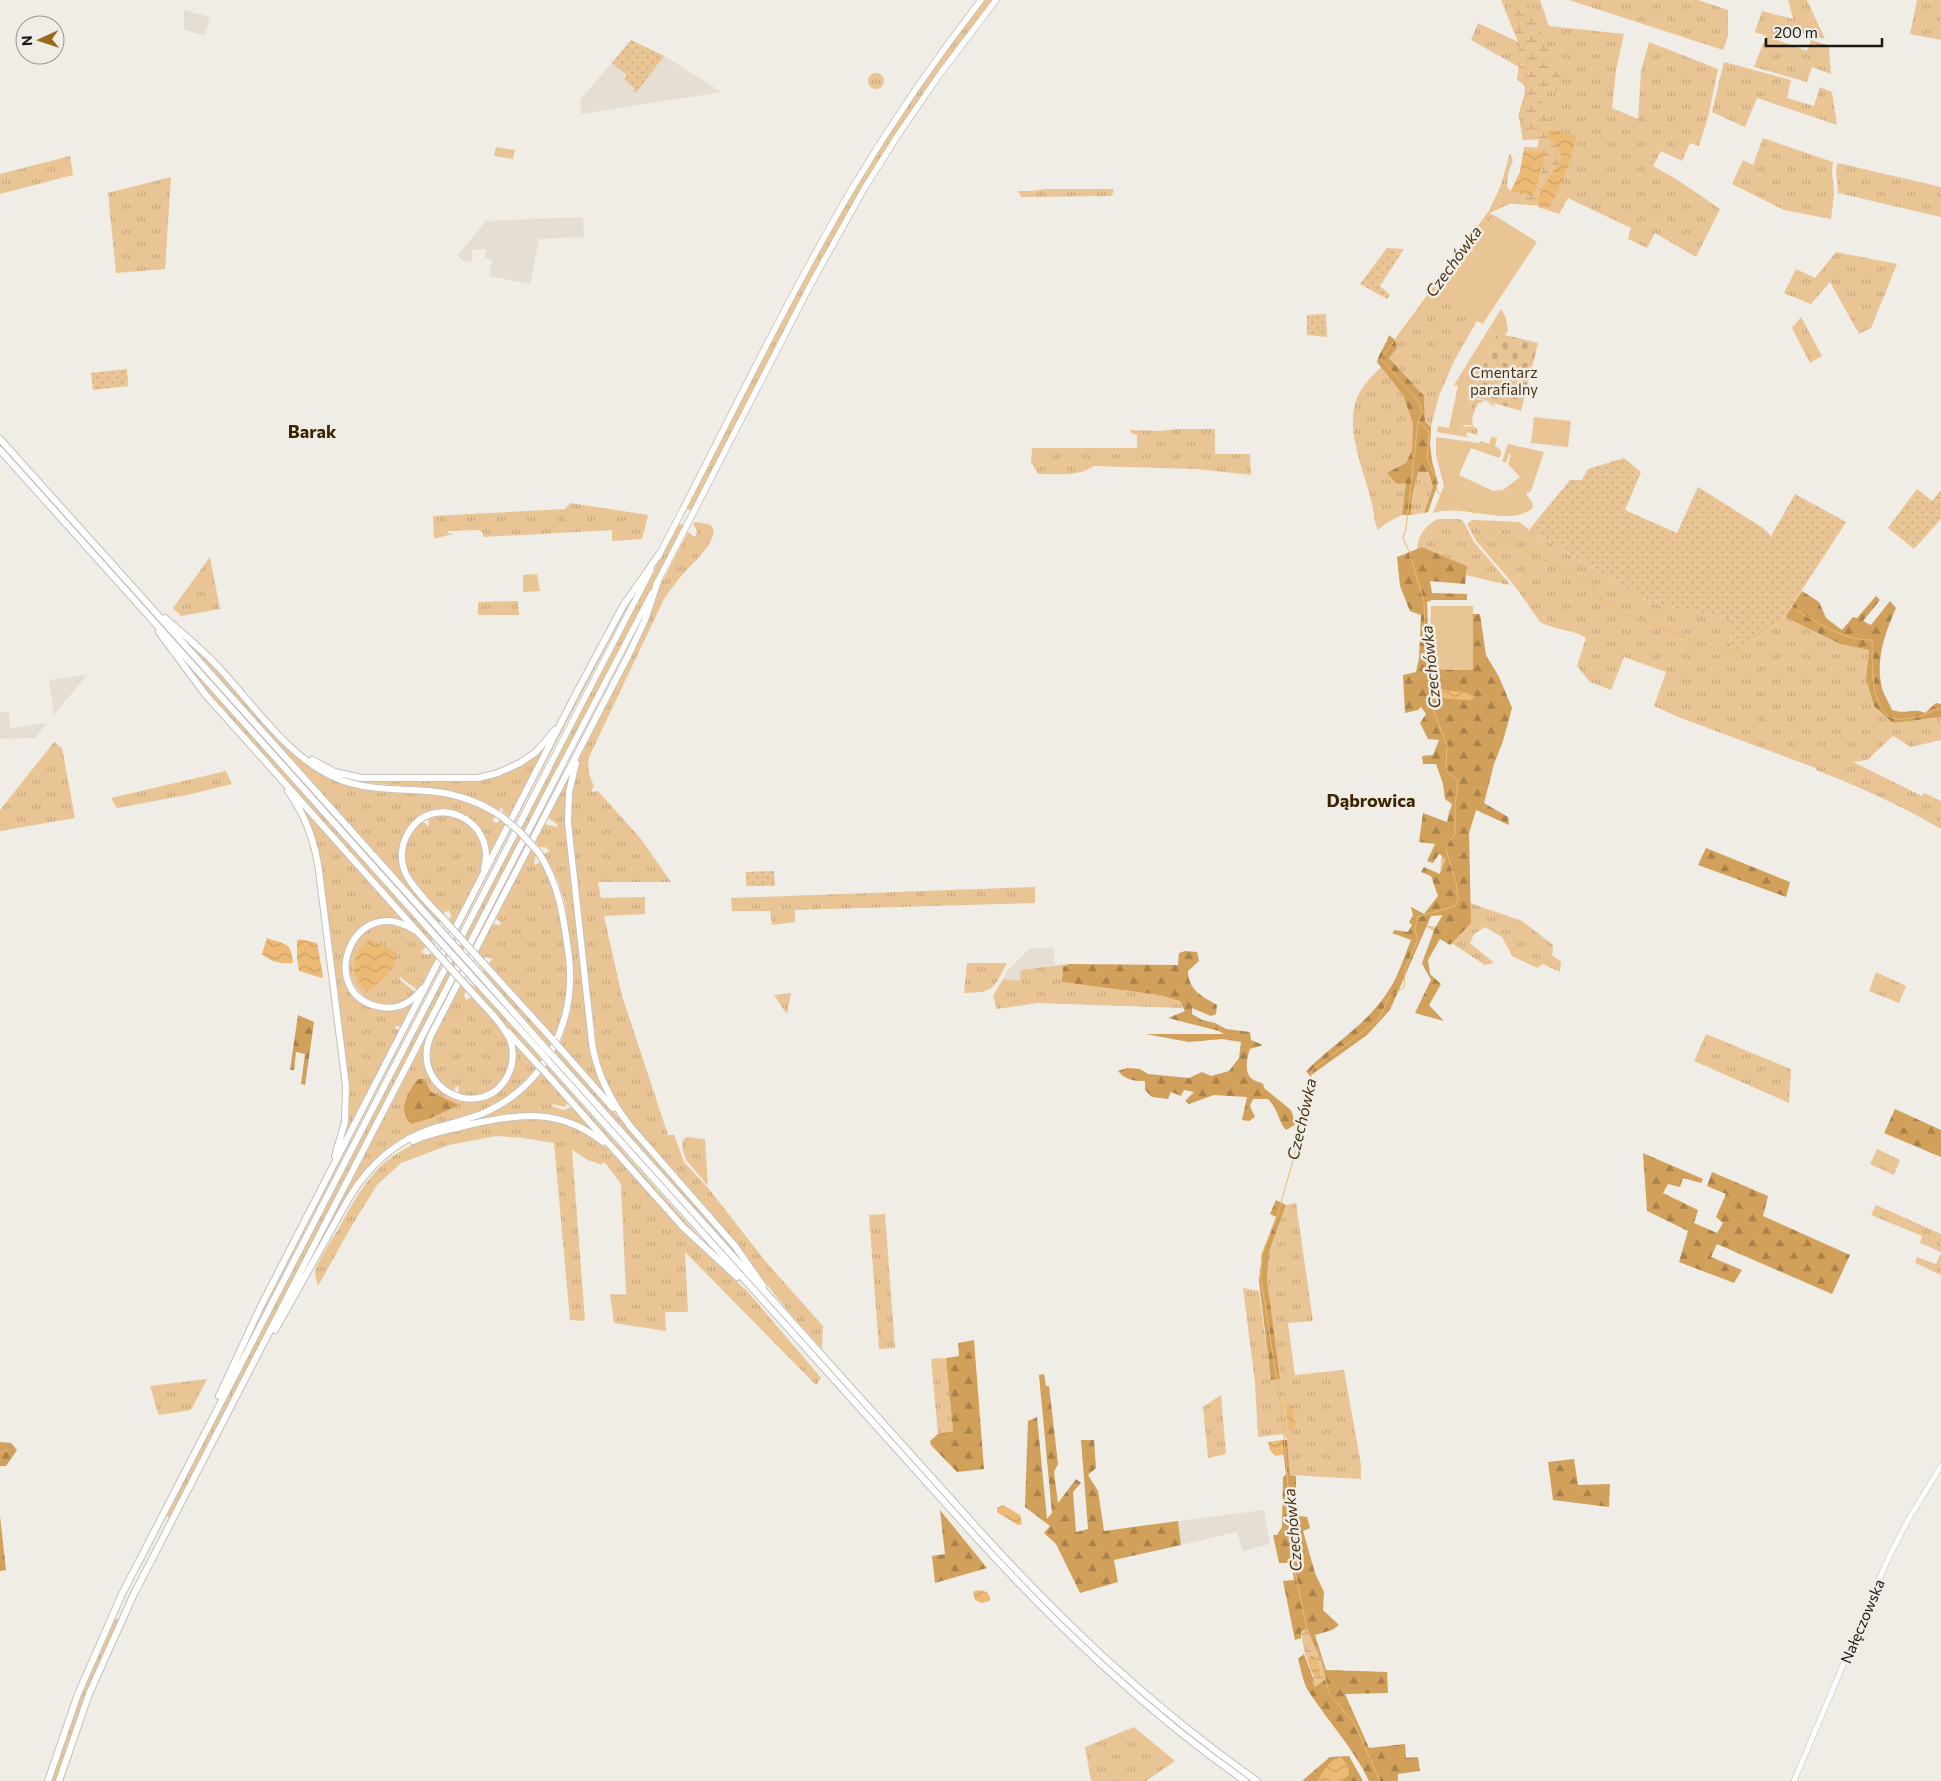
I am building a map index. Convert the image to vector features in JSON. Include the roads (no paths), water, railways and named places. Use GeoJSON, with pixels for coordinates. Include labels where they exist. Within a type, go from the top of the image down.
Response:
{"type":"FeatureCollection","features":[{"type":"Feature","properties":{"kind":"highway"},"geometry":{"type":"LineString","coordinates":[[0,439],[440,935],[474,979],[546,1053]]}},
{"type":"Feature","properties":{"kind":"highway"},"geometry":{"type":"LineString","coordinates":[[0,450],[440,935],[478,972],[552,1060],[758,1296],[979,1541],[1062,1628],[1144,1703],[1245,1781]]}},
{"type":"Feature","properties":{"kind":"highway"},"geometry":{"type":"LineString","coordinates":[[205,1430],[245,1338],[566,715],[623,606],[660,553]]}},
{"type":"Feature","properties":{"kind":"highway"},"geometry":{"type":"LineString","coordinates":[[492,1014],[511,1043],[513,1057],[509,1074],[498,1088],[484,1096],[464,1098],[450,1094],[438,1084],[428,1068],[426,1054],[430,1037],[640,630],[658,581]]}},
{"type":"Feature","properties":{"kind":"highway"},"geometry":{"type":"LineString","coordinates":[[142,598],[219,668],[278,734],[310,763],[344,781],[374,788],[451,794],[477,803],[501,816],[517,829],[539,853],[552,878],[560,900],[570,973],[569,996],[566,1016],[552,1050],[529,1082],[508,1099],[481,1114],[416,1135],[399,1144],[379,1160],[356,1186],[265,1347],[255,1360]]}},
{"type":"Feature","properties":{"kind":"highway"},"geometry":{"type":"LineString","coordinates":[[141,607],[187,672],[433,949],[696,1240],[758,1296]]}},
{"type":"Feature","properties":{"kind":"highway"},"geometry":{"type":"LineString","coordinates":[[278,734],[322,766],[354,777],[388,780],[471,779],[498,773],[513,767],[530,756],[542,746],[566,715]]}},
{"type":"Feature","properties":{"kind":"highway"},"geometry":{"type":"LineString","coordinates":[[584,740],[571,781],[568,816],[592,1043],[596,1065],[604,1086],[631,1127]]}},
{"type":"Feature","properties":{"kind":"highway"},"geometry":{"type":"LineString","coordinates":[[48,1781],[72,1710],[101,1638],[205,1430],[548,767]]}},
{"type":"Feature","properties":{"kind":"highway"},"geometry":{"type":"LineString","coordinates":[[59,1781],[89,1694],[121,1620],[559,771]]}},
{"type":"Feature","properties":{"kind":"highway"},"geometry":{"type":"LineString","coordinates":[[276,773],[303,815],[316,850],[342,1049],[346,1086],[346,1114],[343,1132],[327,1178]]}},
{"type":"Feature","properties":{"kind":"highway"},"geometry":{"type":"LineString","coordinates":[[478,886],[485,866],[487,852],[484,840],[474,825],[461,816],[445,813],[430,815],[414,825],[407,834],[402,848],[405,872],[411,882],[735,1246],[775,1303]]}},
{"type":"Feature","properties":{"kind":"highway"},"geometry":{"type":"LineString","coordinates":[[423,937],[408,926],[394,922],[380,922],[367,926],[351,943],[346,957],[346,974],[350,986],[366,1002],[375,1006],[390,1008],[410,1001],[433,974]]}},
{"type":"Feature","properties":{"kind":"highway"},"geometry":{"type":"LineString","coordinates":[[552,1060],[775,1303],[982,1534],[1066,1623],[1150,1699],[1216,1752],[1257,1781]]}},
{"type":"Feature","properties":{"kind":"highway"},"geometry":{"type":"LineString","coordinates":[[379,1160],[427,1136],[507,1117],[528,1115],[554,1118],[576,1125],[598,1138],[623,1159]]}},
{"type":"Feature","properties":{"kind":"main road"},"geometry":{"type":"LineString","coordinates":[[548,767],[803,276],[846,199],[908,100],[981,0]]}},
{"type":"Feature","properties":{"kind":"main road"},"geometry":{"type":"LineString","coordinates":[[559,771],[811,284],[864,189],[940,74],[996,0]]}},
{"type":"Feature","properties":{"kind":"main road","name":"Nałęczowska"},"geometry":{"type":"LineString","coordinates":[[1794,1781],[1887,1561],[1906,1524],[1941,1466]]}},
{"type":"Feature","properties":{"kind":"water"},"geometry":{"type":"Polygon","coordinates":[[[1556,130],[1576,136],[1565,174],[1548,208],[1541,206],[1538,201],[1561,156],[1547,133],[1556,130]]]}},
{"type":"Feature","properties":{"kind":"water"},"geometry":{"type":"Polygon","coordinates":[[[1524,151],[1545,152],[1546,154],[1533,196],[1511,191],[1520,172],[1524,151]]]}},
{"type":"Feature","properties":{"kind":"water"},"geometry":{"type":"Polygon","coordinates":[[[1439,690],[1462,691],[1476,696],[1471,700],[1439,697],[1439,690]]]}},
{"type":"Feature","properties":{"kind":"water"},"geometry":{"type":"Polygon","coordinates":[[[267,938],[289,947],[293,963],[276,962],[262,954],[267,938]]]}},
{"type":"Feature","properties":{"kind":"water"},"geometry":{"type":"Polygon","coordinates":[[[299,939],[317,943],[322,978],[299,971],[297,941],[299,939]]]}},
{"type":"Feature","properties":{"kind":"water"},"geometry":{"type":"Polygon","coordinates":[[[370,939],[395,951],[396,957],[395,963],[388,974],[367,992],[357,979],[354,965],[359,951],[370,939]]]}},
{"type":"Feature","properties":{"kind":"water"},"geometry":{"type":"Polygon","coordinates":[[[1286,1405],[1292,1406],[1295,1424],[1294,1429],[1291,1431],[1288,1429],[1286,1405]]]}},
{"type":"Feature","properties":{"kind":"water"},"geometry":{"type":"Polygon","coordinates":[[[1282,1440],[1284,1454],[1275,1456],[1270,1450],[1268,1442],[1282,1440]]]}},
{"type":"Feature","properties":{"kind":"water"},"geometry":{"type":"Polygon","coordinates":[[[1003,1505],[1020,1515],[1022,1524],[1018,1525],[997,1512],[997,1508],[1003,1505]]]}},
{"type":"Feature","properties":{"kind":"water"},"geometry":{"type":"Polygon","coordinates":[[[978,1590],[987,1592],[990,1601],[982,1603],[975,1600],[973,1592],[978,1590]]]}},
{"type":"Feature","properties":{"kind":"water"},"geometry":{"type":"Polygon","coordinates":[[[1315,1655],[1321,1674],[1314,1677],[1308,1657],[1315,1655]]]}},
{"type":"Feature","properties":{"kind":"water"},"geometry":{"type":"Polygon","coordinates":[[[1339,1757],[1342,1758],[1349,1768],[1349,1774],[1343,1781],[1318,1781],[1326,1767],[1339,1757]]]}},
{"type":"Feature","properties":{"kind":"waterway","name":"Czechówka"},"geometry":{"type":"LineString","coordinates":[[1514,0],[1527,59],[1525,95],[1519,115],[1522,127],[1553,131]]}},
{"type":"Feature","properties":{"kind":"waterway","name":"Czechówka"},"geometry":{"type":"LineString","coordinates":[[1380,1781],[1354,1723],[1329,1694],[1321,1659],[1307,1629],[1294,1567],[1283,1421],[1261,1278],[1262,1254],[1277,1217],[1306,1114],[1312,1070],[1378,1020],[1388,998],[1404,987],[1405,969],[1418,939],[1415,930],[1417,917],[1455,906],[1458,900],[1456,882],[1446,850],[1447,844],[1455,834],[1455,804],[1458,781],[1448,773],[1446,768],[1447,745],[1431,705],[1426,661],[1424,602],[1409,551],[1403,538],[1406,528],[1418,422],[1422,413],[1419,402],[1381,359],[1488,213],[1510,203],[1539,205]]}},
{"type":"Feature","properties":{"kind":"waterway"},"geometry":{"type":"LineString","coordinates":[[1419,422],[1429,432],[1427,459],[1436,478],[1437,492],[1473,513]]}},
{"type":"Feature","properties":{"kind":"waterway"},"geometry":{"type":"LineString","coordinates":[[1475,521],[1486,528]]}},
{"type":"Feature","properties":{"kind":"waterway"},"geometry":{"type":"LineString","coordinates":[[1489,529],[1502,537],[1503,540],[1588,581],[1593,585],[1598,597],[1623,613],[1728,654],[1785,617],[1792,607],[1830,630],[1850,637],[1872,640],[1874,686],[1881,708],[1888,715],[1897,719],[1906,719],[1922,716],[1941,708]]}},
{"type":"Feature","properties":{"kind":"waterway"},"geometry":{"type":"LineString","coordinates":[[1430,695],[1439,694]]}},
{"type":"Feature","properties":{"kind":"waterway"},"geometry":{"type":"LineString","coordinates":[[0,1453],[8,1449]]}},
{"type":"Feature","properties":{"kind":"district","name":"Barak"},"geometry":{"type":"Point","coordinates":[312,431]}},
{"type":"Feature","properties":{"kind":"district","name":"Dąbrowica"},"geometry":{"type":"Point","coordinates":[1371,800]}},
{"type":"Feature","properties":{"kind":"park label","name":"Cmentarz parafialny"},"geometry":{"type":"Point","coordinates":[1504,380]}}]}
